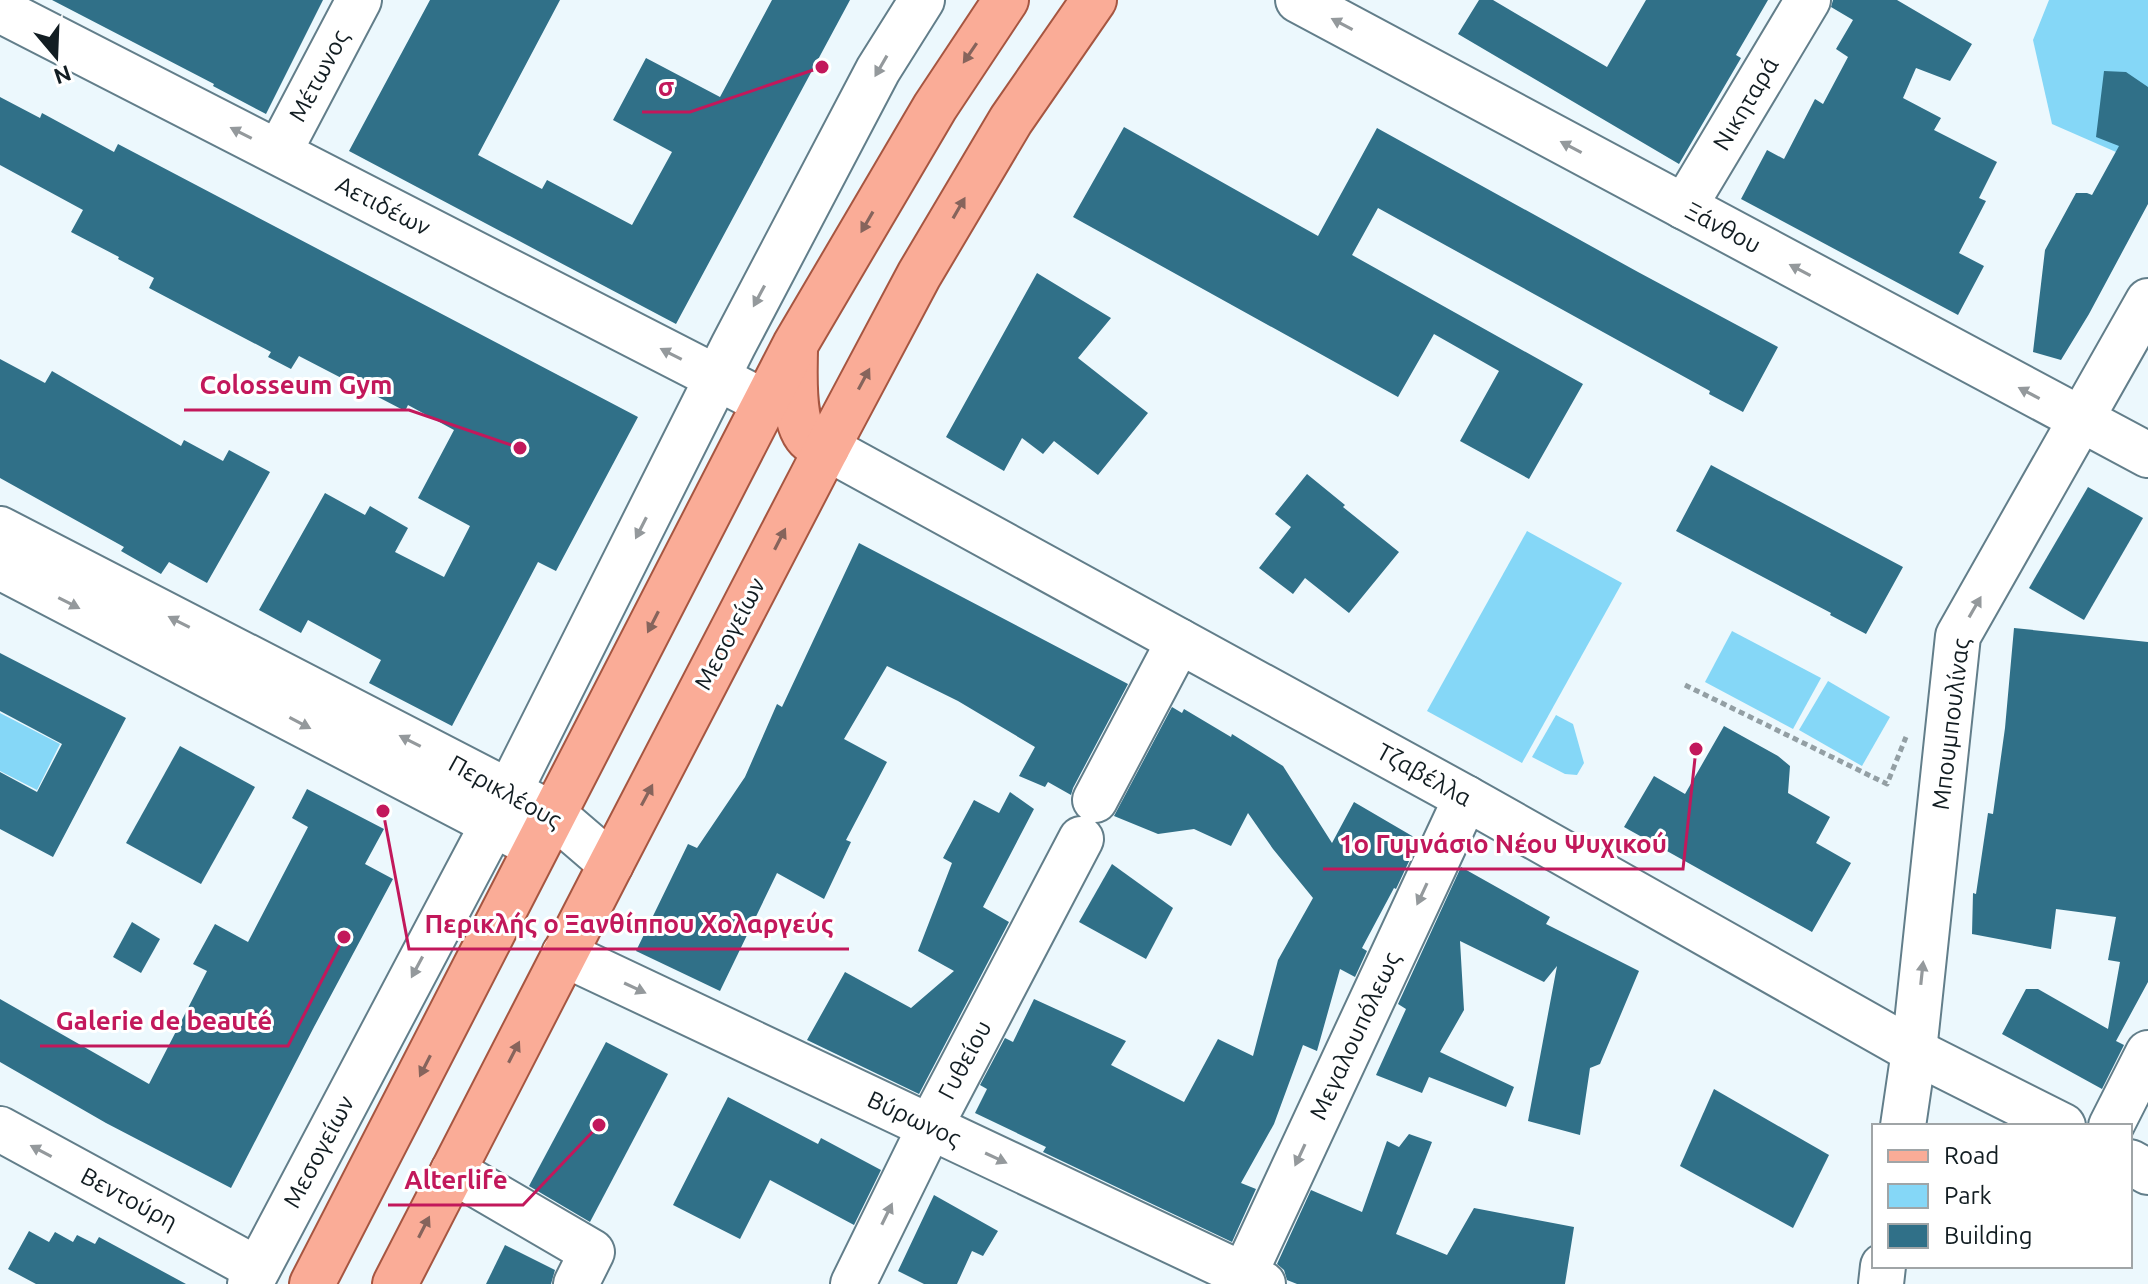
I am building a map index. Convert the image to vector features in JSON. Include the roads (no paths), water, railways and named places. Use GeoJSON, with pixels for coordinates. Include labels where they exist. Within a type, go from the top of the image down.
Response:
{"type":"FeatureCollection","features":[{"type":"Feature","properties":{"kind":"main road"},"geometry":{"type":"LineString","coordinates":[[312,1284],[795,345],[935,107],[1006,0]]}},
{"type":"Feature","properties":{"kind":"main road","name":"Μεσογείων"},"geometry":{"type":"LineString","coordinates":[[395,1284],[919,275],[1003,133],[1094,0]]}},
{"type":"Feature","properties":{"kind":"main road"},"geometry":{"type":"LineString","coordinates":[[795,345],[795,395],[802,429],[809,440],[827,448]]}},
{"type":"Feature","properties":{"kind":"street","name":"Μέτωνος"},"geometry":{"type":"LineString","coordinates":[[279,152],[359,0]]}},
{"type":"Feature","properties":{"kind":"street","name":"Μεσογείων"},"geometry":{"type":"LineString","coordinates":[[254,1276],[501,808],[717,377],[878,70],[922,0]]}},
{"type":"Feature","properties":{"kind":"street","name":"Ξάνθου"},"geometry":{"type":"LineString","coordinates":[[1298,0],[2148,455]]}},
{"type":"Feature","properties":{"kind":"street","name":"Νικηταρά"},"geometry":{"type":"LineString","coordinates":[[1684,207],[1808,0]]}},
{"type":"Feature","properties":{"kind":"street","name":"Αετιδέων"},"geometry":{"type":"LineString","coordinates":[[0,10],[766,403]]}},
{"type":"Feature","properties":{"kind":"street","name":"Μπουμπουλίνας"},"geometry":{"type":"LineString","coordinates":[[1903,1124],[1914,1051],[1958,636],[2148,301]]}},
{"type":"Feature","properties":{"kind":"street","name":"Τζαβέλλα"},"geometry":{"type":"LineString","coordinates":[[827,448],[1466,798],[1914,1051],[2059,1124]]}},
{"type":"Feature","properties":{"kind":"street","name":"Περικλέους"},"geometry":{"type":"LineString","coordinates":[[0,529],[501,808],[611,864]]}},
{"type":"Feature","properties":{"kind":"street","name":"Περικλέους"},"geometry":{"type":"LineString","coordinates":[[0,567],[501,808]]}},
{"type":"Feature","properties":{"kind":"street","name":"Γυθείου"},"geometry":{"type":"LineString","coordinates":[[853,1284],[1179,641]]}},
{"type":"Feature","properties":{"kind":"street","name":"Μεγαλουπόλεως"},"geometry":{"type":"LineString","coordinates":[[1254,1281],[1466,798]]}},
{"type":"Feature","properties":{"kind":"street","name":"Βύρωνος"},"geometry":{"type":"LineString","coordinates":[[564,954],[1254,1281]]}},
{"type":"Feature","properties":{"kind":"street"},"geometry":{"type":"LineString","coordinates":[[2112,1124],[2148,1053]]}},
{"type":"Feature","properties":{"kind":"street","name":"Βεντούρη"},"geometry":{"type":"LineString","coordinates":[[0,1129],[254,1276]]}},
{"type":"Feature","properties":{"kind":"street"},"geometry":{"type":"LineString","coordinates":[[453,1171],[592,1252],[576,1284]]}},
{"type":"Feature","properties":{"kind":"place","name":"σ"},"geometry":{"type":"Point","coordinates":[822,67]}},
{"type":"Feature","properties":{"kind":"place","name":"Colosseum Gym"},"geometry":{"type":"Point","coordinates":[520,448]}},
{"type":"Feature","properties":{"kind":"place","name":"1ο Γυμνάσιο Νέου Ψυχικού"},"geometry":{"type":"Point","coordinates":[1696,749]}},
{"type":"Feature","properties":{"kind":"place","name":"Περικλής ο Ξανθίππου Χολαργεύς"},"geometry":{"type":"Point","coordinates":[383,811]}},
{"type":"Feature","properties":{"kind":"place","name":"Galerie de beauté"},"geometry":{"type":"Point","coordinates":[344,937]}},
{"type":"Feature","properties":{"kind":"place","name":"Alterlife"},"geometry":{"type":"Point","coordinates":[599,1125]}}]}
